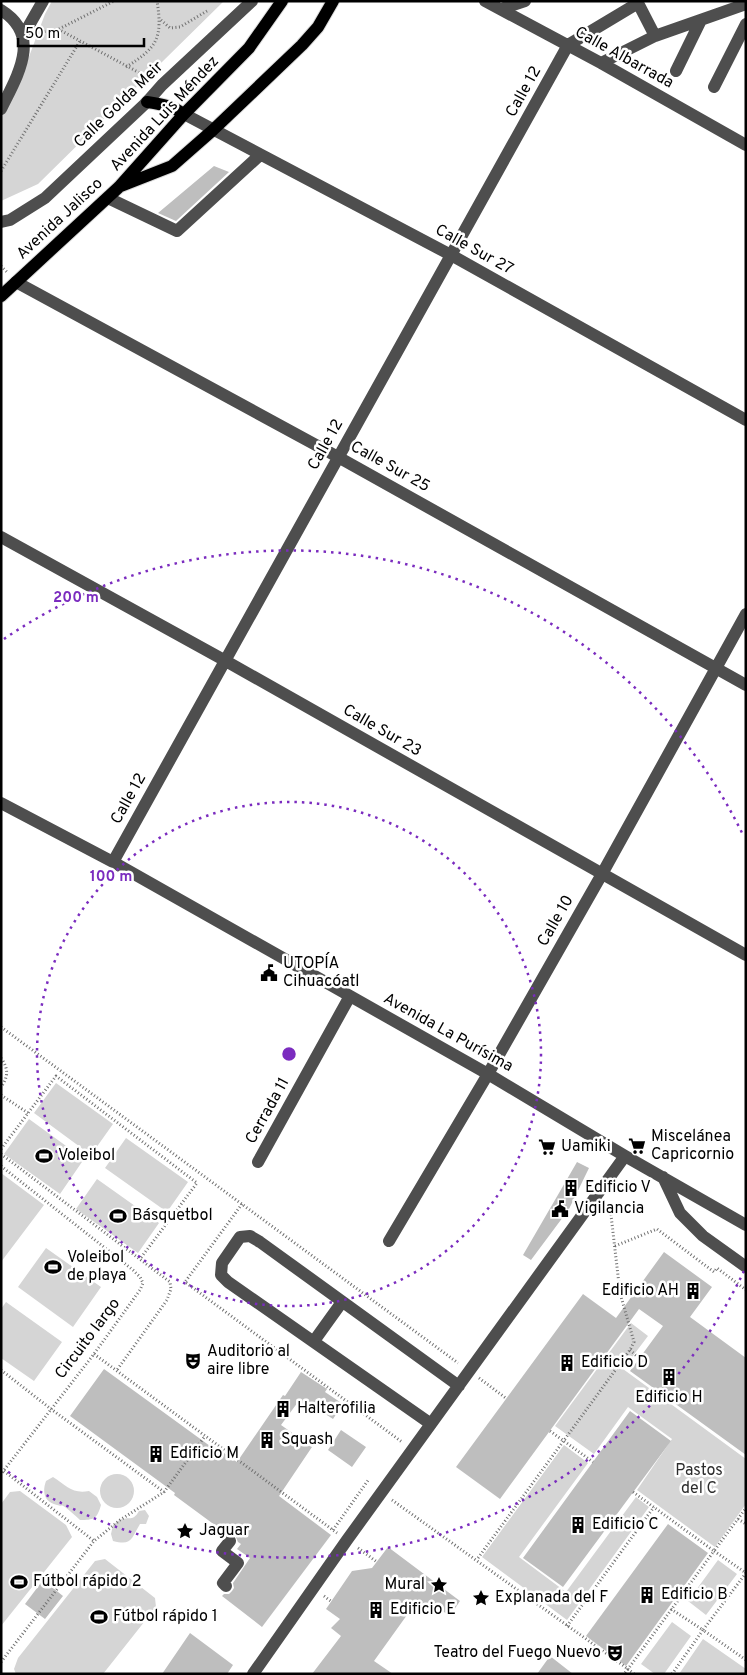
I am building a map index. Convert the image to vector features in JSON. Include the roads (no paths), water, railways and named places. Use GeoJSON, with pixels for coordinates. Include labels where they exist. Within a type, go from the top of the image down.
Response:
{"type":"FeatureCollection","features":[{"type":"Feature","properties":{"kind":"main road","name":"Avenida Luis Méndez"},"geometry":{"type":"LineString","coordinates":[[119,187],[184,114],[250,48],[282,1]]}},
{"type":"Feature","properties":{"kind":"main road","name":"Avenida Luis Méndez"},"geometry":{"type":"LineString","coordinates":[[119,187],[172,166],[213,130],[302,45],[318,26],[333,1]]}},
{"type":"Feature","properties":{"kind":"main road"},"geometry":{"type":"LineString","coordinates":[[147,102],[163,104],[184,114]]}},
{"type":"Feature","properties":{"kind":"main road","name":"Avenida Jalisco"},"geometry":{"type":"LineString","coordinates":[[1,296],[119,187]]}},
{"type":"Feature","properties":{"kind":"street"},"geometry":{"type":"LineString","coordinates":[[23,36],[43,1]]}},
{"type":"Feature","properties":{"kind":"street","name":"Calle Golda Meir"},"geometry":{"type":"LineString","coordinates":[[1,222],[10,220],[45,198],[252,1]]}},
{"type":"Feature","properties":{"kind":"street","name":"Calle Albarrada"},"geometry":{"type":"LineString","coordinates":[[485,1],[601,63],[746,145]]}},
{"type":"Feature","properties":{"kind":"street"},"geometry":{"type":"LineString","coordinates":[[501,9],[525,1]]}},
{"type":"Feature","properties":{"kind":"street"},"geometry":{"type":"LineString","coordinates":[[568,45],[638,3],[654,36]]}},
{"type":"Feature","properties":{"kind":"street"},"geometry":{"type":"LineString","coordinates":[[601,63],[654,36],[746,4]]}},
{"type":"Feature","properties":{"kind":"street"},"geometry":{"type":"LineString","coordinates":[[1,10],[16,22],[23,36],[23,63],[1,109]]}},
{"type":"Feature","properties":{"kind":"street"},"geometry":{"type":"LineString","coordinates":[[676,71],[701,20]]}},
{"type":"Feature","properties":{"kind":"street"},"geometry":{"type":"LineString","coordinates":[[714,87],[746,24]]}},
{"type":"Feature","properties":{"kind":"street","name":"Calle 12"},"geometry":{"type":"LineString","coordinates":[[113,862],[568,45]]}},
{"type":"Feature","properties":{"kind":"street","name":"Calle Sur 27"},"geometry":{"type":"LineString","coordinates":[[184,114],[451,255],[746,420]]}},
{"type":"Feature","properties":{"kind":"street"},"geometry":{"type":"LineString","coordinates":[[108,198],[177,231],[260,155]]}},
{"type":"Feature","properties":{"kind":"street","name":"Calle Sur 25"},"geometry":{"type":"LineString","coordinates":[[16,282],[338,457],[746,685]]}},
{"type":"Feature","properties":{"kind":"street","name":"Calle Sur 23"},"geometry":{"type":"LineString","coordinates":[[1,537],[224,660],[746,955]]}},
{"type":"Feature","properties":{"kind":"street","name":"Calle 10"},"geometry":{"type":"LineString","coordinates":[[389,1241],[488,1074],[602,874],[746,614]]}},
{"type":"Feature","properties":{"kind":"street","name":"Avenida La Purísima"},"geometry":{"type":"LineString","coordinates":[[1,803],[113,862],[488,1074],[625,1156],[746,1225]]}},
{"type":"Feature","properties":{"kind":"street","name":"Cerrada 11"},"geometry":{"type":"LineString","coordinates":[[258,1162],[350,996]]}},
{"type":"Feature","properties":{"kind":"street"},"geometry":{"type":"LineString","coordinates":[[253,1674],[347,1540],[625,1156]]}},
{"type":"Feature","properties":{"kind":"street"},"geometry":{"type":"LineString","coordinates":[[663,1177],[680,1213],[703,1236],[746,1266]]}},
{"type":"Feature","properties":{"kind":"street"},"geometry":{"type":"LineString","coordinates":[[431,1424],[228,1282],[221,1275],[222,1263],[240,1237],[250,1236],[260,1242],[459,1386]]}},
{"type":"Feature","properties":{"kind":"street"},"geometry":{"type":"LineString","coordinates":[[314,1341],[342,1302]]}},
{"type":"Feature","properties":{"kind":"street"},"geometry":{"type":"LineString","coordinates":[[226,1586],[223,1583],[238,1563],[222,1552],[230,1541]]}},
{"type":"Feature","properties":{"kind":"place","name":"UTOPÍA Cihuacóatl"},"geometry":{"type":"Point","coordinates":[269,973]}},
{"type":"Feature","properties":{"kind":"place","name":"Miscelánea Capricornio"},"geometry":{"type":"Point","coordinates":[637,1146]}},
{"type":"Feature","properties":{"kind":"place","name":"Uamiki"},"geometry":{"type":"Point","coordinates":[547,1147]}},
{"type":"Feature","properties":{"kind":"place","name":"Voleibol"},"geometry":{"type":"Point","coordinates":[44,1156]}},
{"type":"Feature","properties":{"kind":"place","name":"Edificio V"},"geometry":{"type":"Point","coordinates":[571,1188]}},
{"type":"Feature","properties":{"kind":"place","name":"Vigilancia"},"geometry":{"type":"Point","coordinates":[560,1209]}},
{"type":"Feature","properties":{"kind":"place","name":"Básquetbol"},"geometry":{"type":"Point","coordinates":[118,1216]}},
{"type":"Feature","properties":{"kind":"place","name":"Voleibol de playa"},"geometry":{"type":"Point","coordinates":[53,1267]}},
{"type":"Feature","properties":{"kind":"place","name":"Edificio AH"},"geometry":{"type":"Point","coordinates":[693,1291]}},
{"type":"Feature","properties":{"kind":"place","name":"Auditorio al aire libre"},"geometry":{"type":"Point","coordinates":[193,1361]}},
{"type":"Feature","properties":{"kind":"place","name":"Edificio D"},"geometry":{"type":"Point","coordinates":[567,1363]}},
{"type":"Feature","properties":{"kind":"place","name":"Edificio H"},"geometry":{"type":"Point","coordinates":[669,1377]}},
{"type":"Feature","properties":{"kind":"place","name":"Halterofilia"},"geometry":{"type":"Point","coordinates":[283,1409]}},
{"type":"Feature","properties":{"kind":"place","name":"Squash"},"geometry":{"type":"Point","coordinates":[267,1440]}},
{"type":"Feature","properties":{"kind":"place","name":"Edificio M"},"geometry":{"type":"Point","coordinates":[156,1454]}},
{"type":"Feature","properties":{"kind":"place","name":"Edificio C"},"geometry":{"type":"Point","coordinates":[578,1525]}},
{"type":"Feature","properties":{"kind":"place","name":"Jaguar"},"geometry":{"type":"Point","coordinates":[185,1531]}},
{"type":"Feature","properties":{"kind":"place","name":"Fútbol rápido 2"},"geometry":{"type":"Point","coordinates":[19,1582]}},
{"type":"Feature","properties":{"kind":"place","name":"Mural"},"geometry":{"type":"Point","coordinates":[439,1585]}},
{"type":"Feature","properties":{"kind":"place","name":"Edificio B"},"geometry":{"type":"Point","coordinates":[647,1595]}},
{"type":"Feature","properties":{"kind":"place","name":"Explanada del F"},"geometry":{"type":"Point","coordinates":[481,1598]}},
{"type":"Feature","properties":{"kind":"place","name":"Edificio E"},"geometry":{"type":"Point","coordinates":[376,1610]}},
{"type":"Feature","properties":{"kind":"place","name":"Fútbol rápido 1"},"geometry":{"type":"Point","coordinates":[99,1617]}},
{"type":"Feature","properties":{"kind":"place","name":"Teatro del Fuego Nuevo"},"geometry":{"type":"Point","coordinates":[615,1653]}},
{"type":"Feature","properties":{"kind":"park label","name":"Pastos del C"},"geometry":{"type":"Point","coordinates":[699,1480]}}]}
